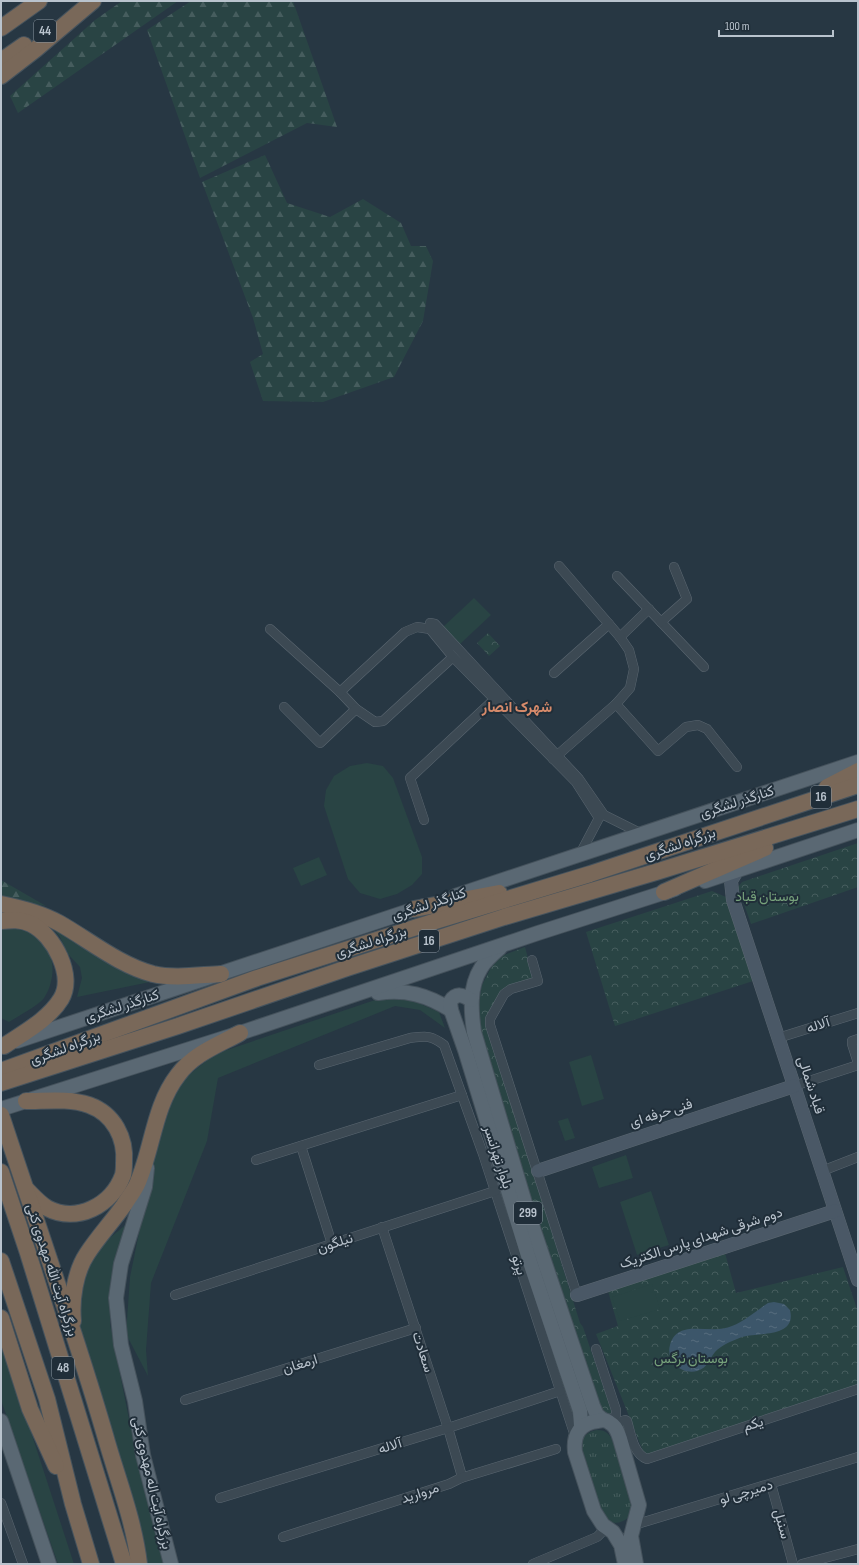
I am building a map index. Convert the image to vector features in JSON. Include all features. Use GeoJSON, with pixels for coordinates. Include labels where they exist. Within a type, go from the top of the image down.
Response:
{"type":"FeatureCollection","features":[{"type":"Feature","properties":{"kind":"highway"},"geometry":{"type":"LineString","coordinates":[[1,16],[25,1]]}},
{"type":"Feature","properties":{"kind":"highway","name":"44"},"geometry":{"type":"LineString","coordinates":[[1,28],[40,1]]}},
{"type":"Feature","properties":{"kind":"highway","name":"44"},"geometry":{"type":"LineString","coordinates":[[1,61],[89,1]]}},
{"type":"Feature","properties":{"kind":"highway"},"geometry":{"type":"LineString","coordinates":[[1,76],[36,49],[92,1]]}},
{"type":"Feature","properties":{"kind":"highway"},"geometry":{"type":"LineString","coordinates":[[783,810],[858,771]]}},
{"type":"Feature","properties":{"kind":"highway","name":"بزرگراه لشگری"},"geometry":{"type":"LineString","coordinates":[[1,1079],[257,978],[590,874],[858,785]]}},
{"type":"Feature","properties":{"kind":"highway"},"geometry":{"type":"LineString","coordinates":[[664,892],[858,810]]}},
{"type":"Feature","properties":{"kind":"highway","name":"بزرگراه لشگری"},"geometry":{"type":"LineString","coordinates":[[1,1079],[178,1026],[355,965],[504,917],[858,810]]}},
{"type":"Feature","properties":{"kind":"highway"},"geometry":{"type":"LineString","coordinates":[[414,909],[590,874]]}},
{"type":"Feature","properties":{"kind":"highway"},"geometry":{"type":"LineString","coordinates":[[1,904],[43,915],[58,922],[128,964],[154,974],[179,976],[221,974]]}},
{"type":"Feature","properties":{"kind":"highway"},"geometry":{"type":"LineString","coordinates":[[1,921],[23,921],[31,924],[44,933],[51,940],[61,958],[66,981],[61,999],[49,1012],[35,1024],[2,1046]]}},
{"type":"Feature","properties":{"kind":"highway"},"geometry":{"type":"LineString","coordinates":[[74,1337],[72,1310],[79,1272],[86,1255],[117,1216],[138,1183],[161,1103],[177,1075],[191,1060],[240,1033]]}},
{"type":"Feature","properties":{"kind":"highway"},"geometry":{"type":"LineString","coordinates":[[25,1188],[40,1203],[48,1208],[65,1214],[78,1214],[101,1204],[110,1196],[119,1184],[124,1173],[125,1153],[122,1138],[115,1123],[105,1114],[90,1106],[60,1101],[26,1101]]}},
{"type":"Feature","properties":{"kind":"highway","name":"بزرگراه آیت الله مهدوی کنی"},"geometry":{"type":"LineString","coordinates":[[4,1110],[25,1188],[74,1337],[127,1507],[137,1548],[139,1564]]}},
{"type":"Feature","properties":{"kind":"highway","name":"بزرگراه آیت الله مهدوی کنی"},"geometry":{"type":"LineString","coordinates":[[1,1172],[31,1260],[124,1564]]}},
{"type":"Feature","properties":{"kind":"highway","name":"48"},"geometry":{"type":"LineString","coordinates":[[1,1261],[47,1399],[73,1504],[91,1564]]}},
{"type":"Feature","properties":{"kind":"highway"},"geometry":{"type":"LineString","coordinates":[[1,1318],[30,1409],[73,1504]]}},
{"type":"Feature","properties":{"kind":"main road","name":"کنارگذر لشگری"},"geometry":{"type":"LineString","coordinates":[[2,1046],[858,762]]}},
{"type":"Feature","properties":{"kind":"main road"},"geometry":{"type":"LineString","coordinates":[[4,1110],[26,1101],[240,1033],[538,933],[664,892],[737,871],[858,830]]}},
{"type":"Feature","properties":{"kind":"main road","name":"بلوار تهرانسر"},"geometry":{"type":"LineString","coordinates":[[501,946],[481,968],[476,979],[471,1000],[474,1032],[526,1206],[593,1406],[598,1415],[608,1422],[618,1435],[638,1501],[638,1511],[634,1525]]}},
{"type":"Feature","properties":{"kind":"main road"},"geometry":{"type":"LineString","coordinates":[[352,996],[392,991],[407,992],[430,998],[451,1010]]}},
{"type":"Feature","properties":{"kind":"main road"},"geometry":{"type":"LineString","coordinates":[[451,1010],[450,1002],[458,994],[471,1000]]}},
{"type":"Feature","properties":{"kind":"main road","name":"بلوار تهرانسر"},"geometry":{"type":"LineString","coordinates":[[451,1010],[457,1024],[530,1262],[580,1411],[578,1431],[574,1443],[580,1467],[594,1511],[608,1529]]}},
{"type":"Feature","properties":{"kind":"main road","name":"بزرگراه آیت اله مهدوی کنی"},"geometry":{"type":"LineString","coordinates":[[151,1138],[145,1187],[121,1264],[116,1298],[121,1345],[134,1401],[143,1455],[170,1564]]}},
{"type":"Feature","properties":{"kind":"main road"},"geometry":{"type":"LineString","coordinates":[[1,1421],[49,1564]]}},
{"type":"Feature","properties":{"kind":"main road"},"geometry":{"type":"LineString","coordinates":[[578,1431],[592,1422],[608,1422]]}},
{"type":"Feature","properties":{"kind":"main road"},"geometry":{"type":"LineString","coordinates":[[608,1529],[624,1530],[634,1525]]}},
{"type":"Feature","properties":{"kind":"main road"},"geometry":{"type":"LineString","coordinates":[[634,1525],[632,1542],[636,1564]]}},
{"type":"Feature","properties":{"kind":"main road"},"geometry":{"type":"LineString","coordinates":[[608,1529],[621,1545],[625,1564]]}},
{"type":"Feature","properties":{"kind":"street"},"geometry":{"type":"LineString","coordinates":[[556,758],[616,704],[630,688],[634,669],[629,650],[620,637],[559,566]]}},
{"type":"Feature","properties":{"kind":"street"},"geometry":{"type":"LineString","coordinates":[[661,622],[687,599],[674,567]]}},
{"type":"Feature","properties":{"kind":"street"},"geometry":{"type":"LineString","coordinates":[[617,576],[704,667]]}},
{"type":"Feature","properties":{"kind":"street"},"geometry":{"type":"LineString","coordinates":[[620,637],[649,609]]}},
{"type":"Feature","properties":{"kind":"street"},"geometry":{"type":"LineString","coordinates":[[498,697],[453,656],[430,629],[430,623],[435,624],[498,697],[556,758],[576,782],[599,818],[580,854]]}},
{"type":"Feature","properties":{"kind":"street"},"geometry":{"type":"LineString","coordinates":[[554,673],[609,624]]}},
{"type":"Feature","properties":{"kind":"street"},"geometry":{"type":"LineString","coordinates":[[340,692],[405,632],[418,627],[430,629]]}},
{"type":"Feature","properties":{"kind":"street"},"geometry":{"type":"LineString","coordinates":[[270,629],[340,692],[356,709],[375,722],[383,721],[453,656]]}},
{"type":"Feature","properties":{"kind":"street"},"geometry":{"type":"LineString","coordinates":[[424,820],[410,778],[498,697]]}},
{"type":"Feature","properties":{"kind":"street"},"geometry":{"type":"LineString","coordinates":[[616,704],[658,751],[686,727],[698,725],[707,729],[737,767]]}},
{"type":"Feature","properties":{"kind":"street"},"geometry":{"type":"LineString","coordinates":[[284,707],[320,743],[356,709]]}},
{"type":"Feature","properties":{"kind":"street"},"geometry":{"type":"LineString","coordinates":[[556,758],[579,779],[604,815],[642,834]]}},
{"type":"Feature","properties":{"kind":"street"},"geometry":{"type":"LineString","coordinates":[[733,900],[731,881],[737,871]]}},
{"type":"Feature","properties":{"kind":"street"},"geometry":{"type":"LineString","coordinates":[[707,880],[722,885],[726,888],[733,900]]}},
{"type":"Feature","properties":{"kind":"street","name":"قباد شمالی"},"geometry":{"type":"LineString","coordinates":[[733,900],[836,1211],[854,1253],[858,1280]]}},
{"type":"Feature","properties":{"kind":"street"},"geometry":{"type":"LineString","coordinates":[[532,960],[538,981],[511,989],[504,994],[490,1019],[490,1025],[577,1295]]}},
{"type":"Feature","properties":{"kind":"street","name":"آلاله"},"geometry":{"type":"LineString","coordinates":[[778,1038],[858,1013]]}},
{"type":"Feature","properties":{"kind":"street","name":"پرتو"},"geometry":{"type":"LineString","coordinates":[[319,1065],[410,1038],[426,1036],[432,1037],[444,1045],[483,1154],[560,1391],[578,1431]]}},
{"type":"Feature","properties":{"kind":"street"},"geometry":{"type":"LineString","coordinates":[[794,1086],[858,1064],[852,1044],[852,1041],[858,1038]]}},
{"type":"Feature","properties":{"kind":"street","name":"فنی حرفه ای"},"geometry":{"type":"LineString","coordinates":[[538,1171],[794,1086]]}},
{"type":"Feature","properties":{"kind":"street"},"geometry":{"type":"LineString","coordinates":[[256,1160],[462,1095]]}},
{"type":"Feature","properties":{"kind":"street"},"geometry":{"type":"LineString","coordinates":[[483,1154],[488,1126]]}},
{"type":"Feature","properties":{"kind":"street"},"geometry":{"type":"LineString","coordinates":[[301,1146],[332,1244]]}},
{"type":"Feature","properties":{"kind":"street"},"geometry":{"type":"LineString","coordinates":[[822,1170],[858,1157]]}},
{"type":"Feature","properties":{"kind":"street","name":"نیلگون"},"geometry":{"type":"LineString","coordinates":[[175,1295],[495,1190]]}},
{"type":"Feature","properties":{"kind":"street","name":"دوم شرقی شهدای پارس الکتریک"},"geometry":{"type":"LineString","coordinates":[[577,1295],[836,1211]]}},
{"type":"Feature","properties":{"kind":"street","name":"سعادت"},"geometry":{"type":"LineString","coordinates":[[382,1227],[448,1428],[461,1473],[461,1478]]}},
{"type":"Feature","properties":{"kind":"street","name":"ارمغان"},"geometry":{"type":"LineString","coordinates":[[184,1400],[416,1328]]}},
{"type":"Feature","properties":{"kind":"street"},"geometry":{"type":"LineString","coordinates":[[596,1349],[616,1410],[616,1415],[608,1422]]}},
{"type":"Feature","properties":{"kind":"street","name":"یکم"},"geometry":{"type":"LineString","coordinates":[[608,1422],[627,1421],[636,1451],[641,1457],[647,1459],[858,1389]]}},
{"type":"Feature","properties":{"kind":"street","name":"آلاله"},"geometry":{"type":"LineString","coordinates":[[220,1498],[448,1428],[560,1391]]}},
{"type":"Feature","properties":{"kind":"street","name":"مروارید"},"geometry":{"type":"LineString","coordinates":[[283,1537],[449,1484],[461,1478],[556,1449]]}},
{"type":"Feature","properties":{"kind":"street","name":"دمیرچی لو"},"geometry":{"type":"LineString","coordinates":[[634,1525],[858,1457]]}},
{"type":"Feature","properties":{"kind":"street","name":"سنبل"},"geometry":{"type":"LineString","coordinates":[[771,1484],[793,1564]]}},
{"type":"Feature","properties":{"kind":"street"},"geometry":{"type":"LineString","coordinates":[[1,1503],[23,1564]]}},
{"type":"Feature","properties":{"kind":"street"},"geometry":{"type":"LineString","coordinates":[[534,1564],[598,1537],[602,1532],[608,1529]]}},
{"type":"Feature","properties":{"kind":"street"},"geometry":{"type":"LineString","coordinates":[[802,1564],[858,1549]]}},
{"type":"Feature","properties":{"kind":"green space"},"geometry":{"type":"Polygon","coordinates":[[[122,1],[178,1],[18,113],[10,96],[95,20],[122,1]]]}},
{"type":"Feature","properties":{"kind":"green space"},"geometry":{"type":"Polygon","coordinates":[[[191,1],[293,1],[337,127],[307,123],[200,178],[147,30],[191,1]]]}},
{"type":"Feature","properties":{"kind":"green space"},"geometry":{"type":"Polygon","coordinates":[[[265,155],[287,203],[330,217],[363,199],[401,223],[411,246],[426,246],[433,261],[423,321],[394,377],[323,402],[263,401],[250,362],[263,354],[253,318],[202,182],[265,155]]]}},
{"type":"Feature","properties":{"kind":"green space"},"geometry":{"type":"Polygon","coordinates":[[[474,598],[491,615],[460,644],[443,627],[474,598]]]}},
{"type":"Feature","properties":{"kind":"green space"},"geometry":{"type":"Polygon","coordinates":[[[488,633],[500,646],[489,656],[477,643],[488,633]]]}},
{"type":"Feature","properties":{"kind":"green space"},"geometry":{"type":"Polygon","coordinates":[[[367,763],[383,766],[393,778],[422,857],[422,874],[412,885],[397,894],[380,899],[360,893],[348,879],[324,806],[326,790],[334,776],[350,766],[367,763]]]}},
{"type":"Feature","properties":{"kind":"green space","name":"بوستان قباد"},"geometry":{"type":"Polygon","coordinates":[[[858,843],[858,887],[751,924],[738,887],[742,882],[858,843]]]}},
{"type":"Feature","properties":{"kind":"green space"},"geometry":{"type":"Polygon","coordinates":[[[319,857],[327,875],[301,886],[293,868],[319,857]]]}},
{"type":"Feature","properties":{"kind":"green space"},"geometry":{"type":"Polygon","coordinates":[[[1,880],[46,906],[1,898],[1,880]]]}},
{"type":"Feature","properties":{"kind":"green space"},"geometry":{"type":"Polygon","coordinates":[[[712,891],[726,897],[753,981],[615,1026],[586,932],[712,891]]]}},
{"type":"Feature","properties":{"kind":"green space"},"geometry":{"type":"Polygon","coordinates":[[[48,923],[147,977],[150,982],[77,997],[82,978],[80,967],[67,953],[60,937],[48,923]]]}},
{"type":"Feature","properties":{"kind":"green space"},"geometry":{"type":"Polygon","coordinates":[[[8,928],[20,929],[37,935],[49,951],[52,967],[51,983],[44,998],[33,1008],[9,1022],[1,1018],[1,930],[8,928]]]}},
{"type":"Feature","properties":{"kind":"green space"},"geometry":{"type":"Polygon","coordinates":[[[525,947],[534,981],[509,988],[489,1017],[515,1115],[580,1323],[583,1327],[612,1413],[609,1416],[596,1408],[474,1024],[482,985],[496,958],[525,947]]]}},
{"type":"Feature","properties":{"kind":"green space"},"geometry":{"type":"Polygon","coordinates":[[[405,997],[439,1012],[445,1028],[420,1010],[395,1006],[218,1078],[207,1141],[151,1283],[146,1350],[148,1376],[126,1334],[130,1277],[164,1111],[185,1078],[215,1054],[375,1000],[405,997]]]}},
{"type":"Feature","properties":{"kind":"green space"},"geometry":{"type":"Polygon","coordinates":[[[591,1055],[604,1099],[582,1106],[569,1062],[591,1055]]]}},
{"type":"Feature","properties":{"kind":"green space"},"geometry":{"type":"Polygon","coordinates":[[[568,1118],[575,1138],[565,1141],[558,1121],[568,1118]]]}},
{"type":"Feature","properties":{"kind":"green space"},"geometry":{"type":"Polygon","coordinates":[[[626,1155],[633,1178],[599,1188],[592,1167],[626,1155]]]}},
{"type":"Feature","properties":{"kind":"green space"},"geometry":{"type":"Polygon","coordinates":[[[651,1191],[669,1245],[637,1255],[620,1202],[651,1191]]]}},
{"type":"Feature","properties":{"kind":"green space"},"geometry":{"type":"Polygon","coordinates":[[[129,1222],[113,1270],[110,1287],[110,1324],[129,1419],[165,1564],[145,1564],[77,1321],[85,1272],[100,1246],[129,1222]]]}},
{"type":"Feature","properties":{"kind":"green space","name":"بوستان نرگس"},"geometry":{"type":"Polygon","coordinates":[[[725,1253],[736,1293],[843,1267],[858,1312],[858,1385],[795,1405],[649,1456],[645,1456],[596,1334],[618,1326],[608,1291],[725,1253]]]}},
{"type":"Feature","properties":{"kind":"green space"},"geometry":{"type":"Polygon","coordinates":[[[652,1284],[660,1309],[620,1321],[612,1297],[652,1284]]]}},
{"type":"Feature","properties":{"kind":"green space"},"geometry":{"type":"Polygon","coordinates":[[[1,1340],[74,1564],[58,1564],[1,1400],[1,1340]]]}},
{"type":"Feature","properties":{"kind":"green space"},"geometry":{"type":"Polygon","coordinates":[[[597,1430],[606,1432],[612,1439],[633,1502],[629,1517],[616,1523],[610,1522],[603,1518],[582,1458],[581,1443],[583,1438],[592,1431],[597,1430]]]}},
{"type":"Feature","properties":{"kind":"water"},"geometry":{"type":"Polygon","coordinates":[[[774,1302],[784,1304],[790,1310],[791,1319],[788,1325],[782,1330],[742,1337],[728,1343],[718,1349],[706,1366],[701,1370],[688,1372],[682,1370],[672,1360],[669,1353],[669,1348],[674,1337],[680,1332],[688,1329],[724,1329],[737,1324],[768,1303],[774,1302]]]}},
{"type":"Feature","properties":{"kind":"district","name":"شهرک انصار"},"geometry":{"type":"Point","coordinates":[517,707]}}]}
